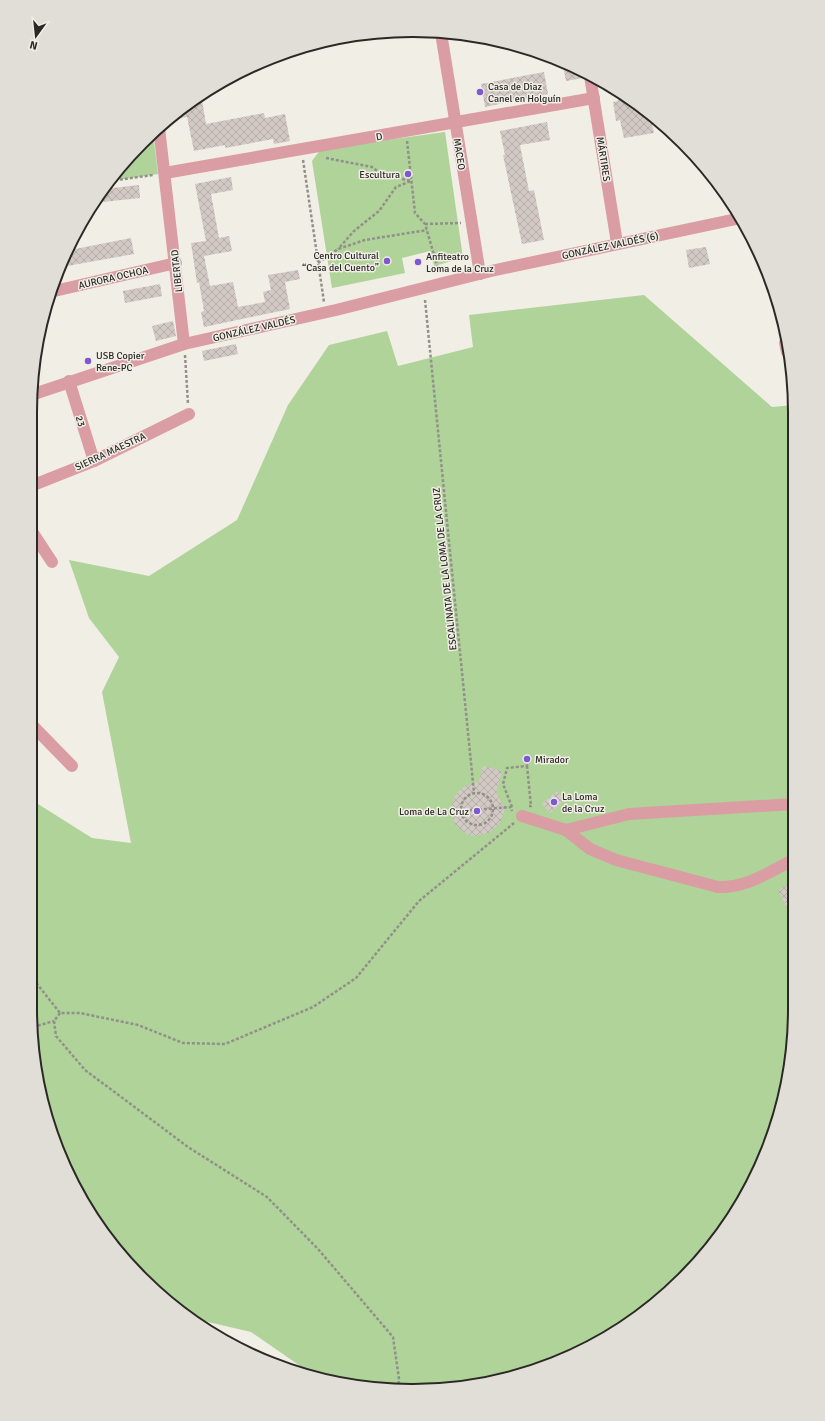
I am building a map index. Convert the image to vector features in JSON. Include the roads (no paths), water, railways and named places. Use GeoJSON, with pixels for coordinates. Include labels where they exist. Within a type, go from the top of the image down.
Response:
{"type":"FeatureCollection","features":[{"type":"Feature","properties":{"kind":"street","name":"MACEO"},"geometry":{"type":"LineString","coordinates":[[442,38],[454,122],[480,274]]}},
{"type":"Feature","properties":{"kind":"street","name":"MÁRTIRES"},"geometry":{"type":"LineString","coordinates":[[591,82],[617,243]]}},
{"type":"Feature","properties":{"kind":"street","name":"D"},"geometry":{"type":"LineString","coordinates":[[165,173],[594,98]]}},
{"type":"Feature","properties":{"kind":"street","name":"LIBERTAD"},"geometry":{"type":"LineString","coordinates":[[160,135],[176,263],[184,344]]}},
{"type":"Feature","properties":{"kind":"street","name":"GONZÁLEZ VALDÉS (6)"},"geometry":{"type":"LineString","coordinates":[[480,274],[617,243],[734,219]]}},
{"type":"Feature","properties":{"kind":"street","name":"AURORA OCHOA"},"geometry":{"type":"LineString","coordinates":[[59,288],[176,263]]}},
{"type":"Feature","properties":{"kind":"street","name":"GONZÁLEZ VALDÉS"},"geometry":{"type":"LineString","coordinates":[[38,392],[184,344],[326,312],[480,274]]}},
{"type":"Feature","properties":{"kind":"street","name":"23"},"geometry":{"type":"LineString","coordinates":[[69,381],[94,460]]}},
{"type":"Feature","properties":{"kind":"street","name":"SIERRA MAESTRA"},"geometry":{"type":"LineString","coordinates":[[37,484],[94,460],[189,414]]}},
{"type":"Feature","properties":{"kind":"street"},"geometry":{"type":"LineString","coordinates":[[37,539],[52,562]]}},
{"type":"Feature","properties":{"kind":"street"},"geometry":{"type":"LineString","coordinates":[[37,729],[72,766]]}},
{"type":"Feature","properties":{"kind":"street"},"geometry":{"type":"LineString","coordinates":[[566,830],[629,814],[788,804]]}},
{"type":"Feature","properties":{"kind":"street"},"geometry":{"type":"LineString","coordinates":[[521,810],[566,830],[590,849],[616,860],[718,887],[733,888],[747,884],[788,863]]}},
{"type":"Feature","properties":{"kind":"place","name":"Casa de Diaz Canel en Holguín"},"geometry":{"type":"Point","coordinates":[480,92]}},
{"type":"Feature","properties":{"kind":"place","name":"Escultura"},"geometry":{"type":"Point","coordinates":[408,174]}},
{"type":"Feature","properties":{"kind":"place","name":"Centro Cultural “Casa del Cuento”"},"geometry":{"type":"Point","coordinates":[387,261]}},
{"type":"Feature","properties":{"kind":"place","name":"Anfiteatro Loma de la Cruz"},"geometry":{"type":"Point","coordinates":[418,262]}},
{"type":"Feature","properties":{"kind":"place","name":"USB Copier Rene-PC"},"geometry":{"type":"Point","coordinates":[88,361]}},
{"type":"Feature","properties":{"kind":"place","name":"Mirador"},"geometry":{"type":"Point","coordinates":[527,759]}},
{"type":"Feature","properties":{"kind":"place","name":"La Loma de la Cruz"},"geometry":{"type":"Point","coordinates":[554,802]}},
{"type":"Feature","properties":{"kind":"place","name":"Loma de La Cruz"},"geometry":{"type":"Point","coordinates":[477,811]}}]}
